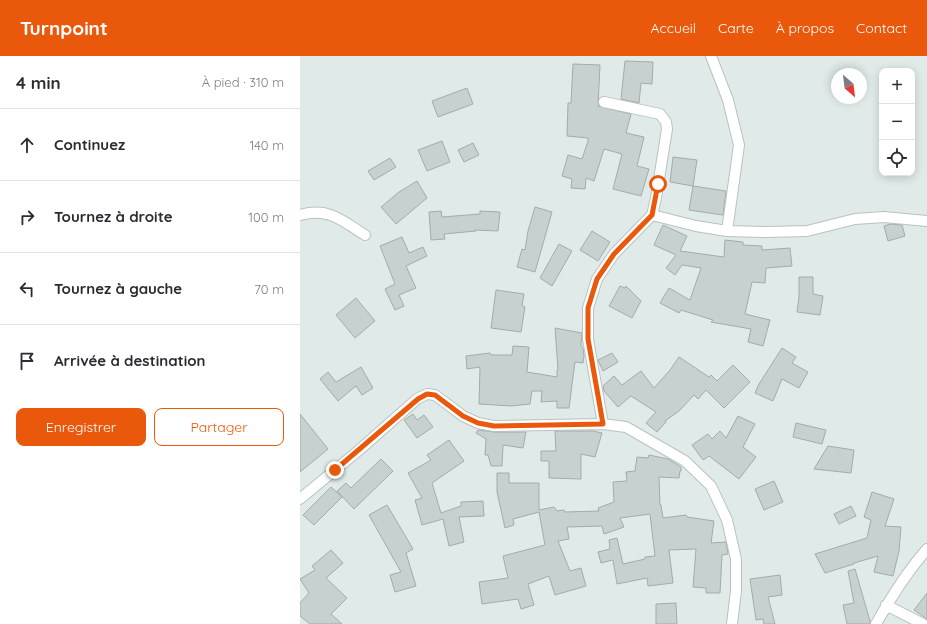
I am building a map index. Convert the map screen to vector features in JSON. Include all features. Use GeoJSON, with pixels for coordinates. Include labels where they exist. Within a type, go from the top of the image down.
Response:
{"type":"FeatureCollection","features":[{"type":"Feature","properties":{"kind":"street"},"geometry":{"type":"LineString","coordinates":[[711,56],[728,100],[740,145],[727,231]]}},
{"type":"Feature","properties":{"kind":"street"},"geometry":{"type":"LineString","coordinates":[[603,424],[588,339],[588,308],[597,279],[614,254],[652,215],[667,129],[666,122],[660,114],[604,102]]}},
{"type":"Feature","properties":{"kind":"street"},"geometry":{"type":"LineString","coordinates":[[300,215],[310,212],[324,212],[338,218],[365,235]]}},
{"type":"Feature","properties":{"kind":"street"},"geometry":{"type":"LineString","coordinates":[[652,215],[696,226],[727,231],[766,232],[807,231],[855,219],[884,217],[927,221]]}},
{"type":"Feature","properties":{"kind":"street"},"geometry":{"type":"LineString","coordinates":[[300,499],[418,399],[427,394],[435,395],[463,416],[478,423],[494,426],[603,424],[626,427],[685,461],[711,486],[727,520],[736,560],[736,591],[732,624]]}},
{"type":"Feature","properties":{"kind":"street"},"geometry":{"type":"LineString","coordinates":[[876,624],[886,605],[910,568],[927,549]]}},
{"type":"Feature","properties":{"kind":"street"},"geometry":{"type":"LineString","coordinates":[[886,605],[923,624]]}},
{"type":"Feature","properties":{"kind":"building"},"geometry":{"type":"Polygon","coordinates":[[[625,61],[653,62],[652,84],[641,83],[639,103],[621,99],[625,61]]]}},
{"type":"Feature","properties":{"kind":"building"},"geometry":{"type":"Polygon","coordinates":[[[573,64],[600,65],[598,106],[631,114],[626,133],[644,137],[637,166],[649,169],[641,196],[613,189],[622,154],[604,149],[594,181],[586,178],[585,189],[571,188],[572,179],[562,176],[568,155],[582,159],[588,141],[588,138],[567,136],[568,103],[571,103],[573,64]]]}},
{"type":"Feature","properties":{"kind":"building"},"geometry":{"type":"Polygon","coordinates":[[[467,88],[473,104],[438,117],[432,101],[467,88]]]}},
{"type":"Feature","properties":{"kind":"building"},"geometry":{"type":"Polygon","coordinates":[[[442,141],[450,162],[427,171],[418,150],[442,141]]]}},
{"type":"Feature","properties":{"kind":"building"},"geometry":{"type":"Polygon","coordinates":[[[473,143],[479,155],[464,162],[458,150],[473,143]]]}},
{"type":"Feature","properties":{"kind":"building"},"geometry":{"type":"Polygon","coordinates":[[[673,157],[697,160],[693,186],[670,182],[673,157]]]}},
{"type":"Feature","properties":{"kind":"building"},"geometry":{"type":"Polygon","coordinates":[[[390,158],[396,167],[374,180],[368,171],[390,158]]]}},
{"type":"Feature","properties":{"kind":"building"},"geometry":{"type":"Polygon","coordinates":[[[417,181],[427,198],[396,224],[381,207],[399,192],[417,181]]]}},
{"type":"Feature","properties":{"kind":"building"},"geometry":{"type":"Polygon","coordinates":[[[693,186],[726,191],[723,215],[689,210],[693,186]]]}},
{"type":"Feature","properties":{"kind":"building"},"geometry":{"type":"Polygon","coordinates":[[[535,207],[552,212],[535,272],[517,267],[522,249],[525,250],[528,231],[535,207]]]}},
{"type":"Feature","properties":{"kind":"building"},"geometry":{"type":"Polygon","coordinates":[[[441,211],[442,217],[480,214],[480,211],[500,212],[498,231],[475,230],[476,231],[444,234],[445,239],[431,240],[429,212],[441,211]]]}},
{"type":"Feature","properties":{"kind":"building"},"geometry":{"type":"Polygon","coordinates":[[[890,224],[902,225],[905,236],[888,241],[884,226],[890,224]]]}},
{"type":"Feature","properties":{"kind":"building"},"geometry":{"type":"Polygon","coordinates":[[[663,225],[687,236],[680,251],[724,257],[725,240],[743,242],[743,245],[762,246],[762,250],[790,248],[792,266],[766,268],[765,283],[752,282],[745,314],[770,320],[763,346],[748,342],[751,329],[711,322],[713,320],[681,310],[679,313],[660,303],[669,288],[690,300],[701,268],[682,265],[675,275],[666,268],[676,255],[654,245],[663,225]]]}},
{"type":"Feature","properties":{"kind":"building"},"geometry":{"type":"Polygon","coordinates":[[[592,231],[610,242],[598,261],[580,250],[592,231]]]}},
{"type":"Feature","properties":{"kind":"building"},"geometry":{"type":"Polygon","coordinates":[[[402,237],[409,253],[423,247],[427,256],[406,266],[416,288],[399,295],[404,306],[395,310],[385,289],[395,284],[380,246],[402,237]]]}},
{"type":"Feature","properties":{"kind":"building"},"geometry":{"type":"Polygon","coordinates":[[[559,244],[572,251],[552,286],[540,278],[559,244]]]}},
{"type":"Feature","properties":{"kind":"building"},"geometry":{"type":"Polygon","coordinates":[[[799,277],[813,277],[813,294],[823,296],[820,315],[797,312],[799,277]]]}},
{"type":"Feature","properties":{"kind":"building"},"geometry":{"type":"Polygon","coordinates":[[[620,286],[625,288],[626,286],[641,301],[632,318],[609,306],[620,286]]]}},
{"type":"Feature","properties":{"kind":"building"},"geometry":{"type":"Polygon","coordinates":[[[496,290],[524,294],[522,306],[525,307],[521,332],[491,328],[496,290]]]}},
{"type":"Feature","properties":{"kind":"building"},"geometry":{"type":"Polygon","coordinates":[[[356,298],[375,321],[355,338],[336,315],[356,298]]]}},
{"type":"Feature","properties":{"kind":"building"},"geometry":{"type":"Polygon","coordinates":[[[555,328],[582,333],[581,346],[583,348],[584,356],[583,363],[575,362],[569,408],[557,408],[557,401],[541,402],[542,391],[532,391],[530,404],[511,406],[479,404],[480,367],[467,369],[466,356],[490,353],[491,355],[512,355],[513,346],[529,347],[527,372],[557,377],[558,370],[555,328]]]}},
{"type":"Feature","properties":{"kind":"building"},"geometry":{"type":"Polygon","coordinates":[[[782,348],[796,357],[792,363],[808,372],[799,388],[782,379],[773,401],[755,393],[759,384],[782,348]]]}},
{"type":"Feature","properties":{"kind":"building"},"geometry":{"type":"Polygon","coordinates":[[[612,353],[618,362],[603,371],[598,360],[612,353]]]}},
{"type":"Feature","properties":{"kind":"building"},"geometry":{"type":"Polygon","coordinates":[[[679,357],[709,377],[711,375],[717,381],[733,365],[750,382],[724,408],[706,390],[698,399],[694,395],[679,411],[665,421],[666,422],[657,432],[646,423],[656,412],[631,396],[618,407],[604,391],[603,386],[614,376],[622,385],[641,371],[654,388],[679,357]]]}},
{"type":"Feature","properties":{"kind":"building"},"geometry":{"type":"Polygon","coordinates":[[[361,367],[373,388],[362,395],[356,386],[338,401],[320,379],[328,372],[336,382],[361,367]]]}},
{"type":"Feature","properties":{"kind":"building"},"geometry":{"type":"Polygon","coordinates":[[[300,414],[328,449],[300,472],[300,414]]]}},
{"type":"Feature","properties":{"kind":"building"},"geometry":{"type":"Polygon","coordinates":[[[413,414],[417,420],[424,415],[433,427],[417,438],[404,420],[413,414]]]}},
{"type":"Feature","properties":{"kind":"building"},"geometry":{"type":"Polygon","coordinates":[[[738,416],[755,424],[743,447],[756,457],[739,479],[709,456],[703,460],[692,445],[708,434],[712,439],[720,431],[726,438],[738,416]]]}},
{"type":"Feature","properties":{"kind":"building"},"geometry":{"type":"Polygon","coordinates":[[[796,423],[826,430],[822,444],[793,437],[796,423]]]}},
{"type":"Feature","properties":{"kind":"building"},"geometry":{"type":"Polygon","coordinates":[[[478,430],[494,432],[526,432],[523,448],[503,445],[502,466],[491,466],[488,455],[485,455],[486,439],[476,433],[478,430]]]}},
{"type":"Feature","properties":{"kind":"building"},"geometry":{"type":"Polygon","coordinates":[[[555,431],[593,431],[602,433],[595,457],[581,454],[581,479],[549,478],[549,461],[541,461],[541,451],[556,451],[555,431]]]}},
{"type":"Feature","properties":{"kind":"building"},"geometry":{"type":"Polygon","coordinates":[[[449,440],[464,461],[432,483],[441,513],[461,506],[461,502],[483,501],[484,516],[459,517],[464,542],[449,546],[443,519],[422,525],[415,500],[422,498],[408,473],[431,460],[427,455],[449,440]]]}},
{"type":"Feature","properties":{"kind":"building"},"geometry":{"type":"Polygon","coordinates":[[[828,446],[854,450],[851,473],[814,469],[828,446]]]}},
{"type":"Feature","properties":{"kind":"building"},"geometry":{"type":"Polygon","coordinates":[[[649,455],[668,459],[681,467],[679,478],[659,477],[660,505],[663,518],[686,515],[687,517],[714,521],[711,543],[726,542],[728,554],[722,555],[720,593],[706,593],[706,588],[693,587],[696,549],[669,550],[673,583],[648,586],[647,578],[617,584],[613,560],[601,563],[598,552],[610,549],[609,540],[617,538],[623,564],[645,559],[645,557],[655,556],[650,514],[620,518],[624,527],[604,534],[602,526],[567,527],[569,539],[558,541],[570,571],[581,568],[586,586],[555,595],[549,576],[528,584],[534,605],[521,609],[518,599],[482,604],[479,582],[508,578],[503,556],[545,545],[539,512],[513,519],[514,525],[505,528],[497,492],[497,473],[509,473],[509,483],[539,483],[539,510],[554,507],[557,511],[564,510],[565,512],[599,511],[598,508],[614,502],[613,482],[627,481],[626,472],[635,471],[637,457],[648,458],[649,455]]]}},
{"type":"Feature","properties":{"kind":"building"},"geometry":{"type":"Polygon","coordinates":[[[381,459],[393,471],[354,509],[337,491],[346,483],[351,488],[381,459]]]}},
{"type":"Feature","properties":{"kind":"building"},"geometry":{"type":"Polygon","coordinates":[[[774,481],[783,502],[764,510],[755,489],[774,481]]]}},
{"type":"Feature","properties":{"kind":"building"},"geometry":{"type":"Polygon","coordinates":[[[331,487],[342,497],[314,525],[303,515],[331,487]]]}},
{"type":"Feature","properties":{"kind":"building"},"geometry":{"type":"Polygon","coordinates":[[[872,492],[894,499],[885,526],[901,527],[899,551],[893,576],[874,572],[878,556],[825,573],[815,554],[867,538],[871,520],[864,517],[872,492]]]}},
{"type":"Feature","properties":{"kind":"building"},"geometry":{"type":"Polygon","coordinates":[[[387,505],[413,549],[406,553],[416,586],[395,592],[390,575],[401,572],[369,515],[387,505]]]}},
{"type":"Feature","properties":{"kind":"building"},"geometry":{"type":"Polygon","coordinates":[[[851,506],[856,516],[839,524],[834,514],[851,506]]]}},
{"type":"Feature","properties":{"kind":"building"},"geometry":{"type":"Polygon","coordinates":[[[331,550],[343,563],[326,578],[347,598],[331,614],[342,624],[310,624],[300,616],[300,603],[309,593],[300,579],[315,570],[312,566],[331,550]]]}},
{"type":"Feature","properties":{"kind":"building"},"geometry":{"type":"Polygon","coordinates":[[[855,569],[870,624],[847,624],[843,605],[854,603],[848,571],[855,569]]]}},
{"type":"Feature","properties":{"kind":"building"},"geometry":{"type":"Polygon","coordinates":[[[780,575],[782,595],[768,597],[775,624],[764,624],[763,619],[756,620],[750,579],[780,575]]]}},
{"type":"Feature","properties":{"kind":"building"},"geometry":{"type":"Polygon","coordinates":[[[927,593],[927,619],[914,610],[927,593]]]}},
{"type":"Feature","properties":{"kind":"building"},"geometry":{"type":"Polygon","coordinates":[[[676,603],[677,624],[656,624],[656,604],[676,603]]]}},
{"type":"Feature","properties":{"kind":"route"},"geometry":{"type":"LineString","coordinates":[[335,470],[418,399],[427,394],[435,395],[463,416],[478,423],[494,426],[603,424],[588,339],[588,308],[597,279],[614,254],[652,215],[658,184]]}}]}
